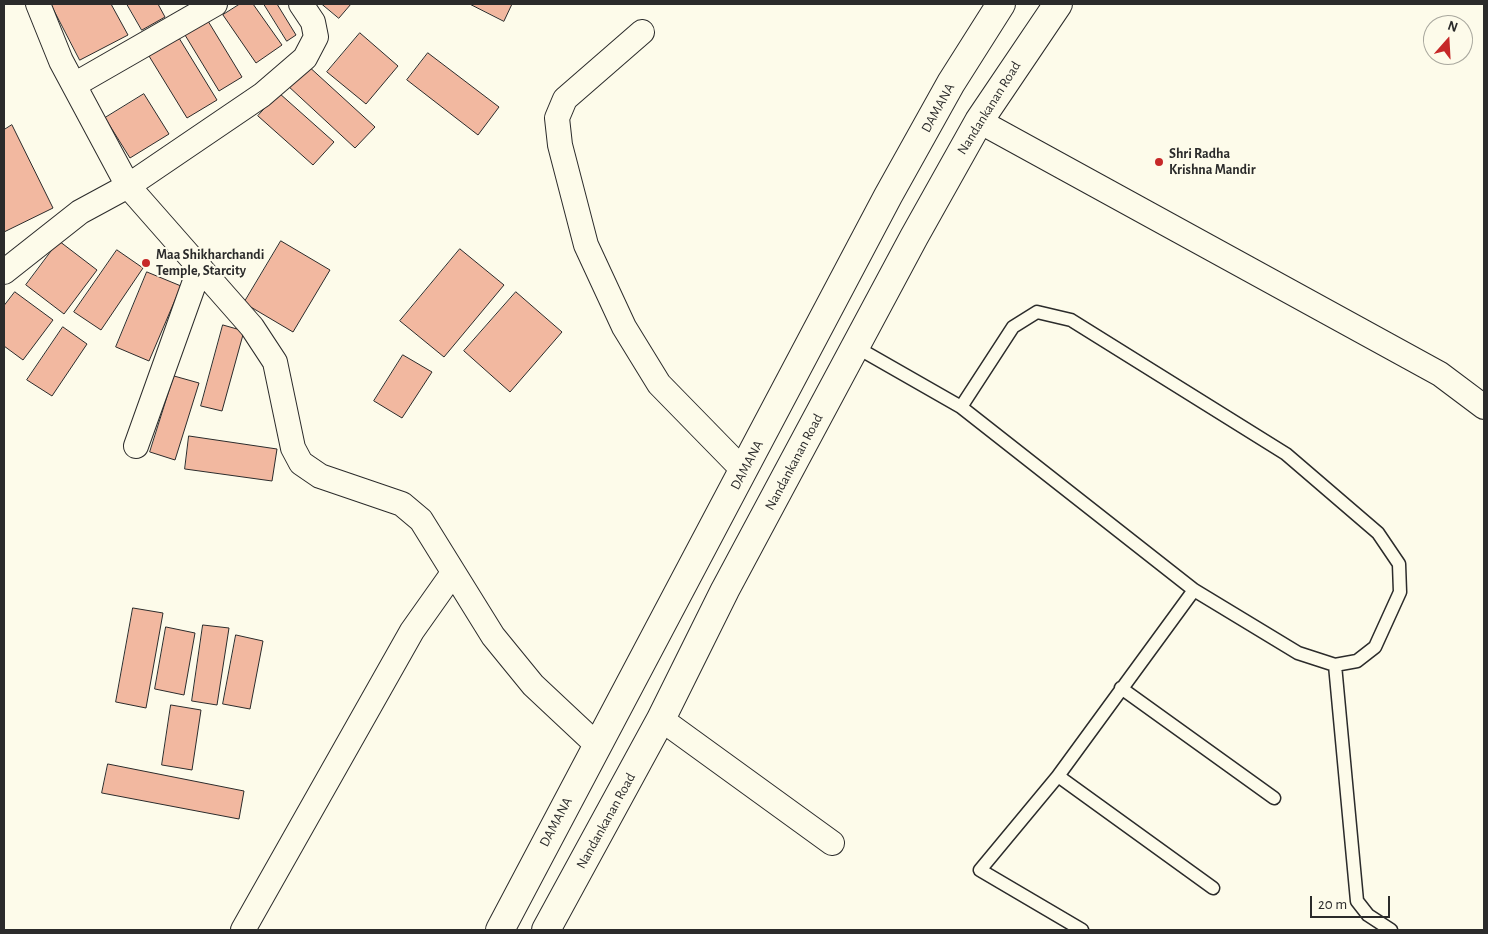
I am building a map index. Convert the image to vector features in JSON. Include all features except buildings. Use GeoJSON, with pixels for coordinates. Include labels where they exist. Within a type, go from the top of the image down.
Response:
{"type":"FeatureCollection","features":[{"type":"Feature","properties":{"kind":"main road","name":"DAMANA"},"geometry":{"type":"LineString","coordinates":[[500,930],[888,196],[951,83],[1001,4]]}},
{"type":"Feature","properties":{"kind":"main road","name":"Nandankanan Road"},"geometry":{"type":"LineString","coordinates":[[546,930],[661,719],[725,590],[856,347],[979,121],[1048,7]]}},
{"type":"Feature","properties":{"kind":"street"},"geometry":{"type":"LineString","coordinates":[[38,4],[74,85],[128,186],[252,327],[275,362],[293,448],[301,463],[320,476],[402,504],[421,520],[493,636],[533,685],[597,745]]}},
{"type":"Feature","properties":{"kind":"street"},"geometry":{"type":"LineString","coordinates":[[74,85],[215,4]]}},
{"type":"Feature","properties":{"kind":"street"},"geometry":{"type":"LineString","coordinates":[[4,272],[80,212],[128,186],[262,94],[305,58],[316,37],[313,22],[301,4]]}},
{"type":"Feature","properties":{"kind":"street"},"geometry":{"type":"LineString","coordinates":[[642,32],[565,99],[557,118],[560,145],[586,245],[624,327],[660,384],[744,471]]}},
{"type":"Feature","properties":{"kind":"street"},"geometry":{"type":"LineString","coordinates":[[979,121],[1440,374],[1484,408]]}},
{"type":"Feature","properties":{"kind":"street"},"geometry":{"type":"LineString","coordinates":[[136,446],[200,267]]}},
{"type":"Feature","properties":{"kind":"street"},"geometry":{"type":"LineString","coordinates":[[243,930],[412,631],[453,573]]}},
{"type":"Feature","properties":{"kind":"street"},"geometry":{"type":"LineString","coordinates":[[661,719],[832,843]]}},
{"type":"Feature","properties":{"kind":"lane"},"geometry":{"type":"LineString","coordinates":[[856,347],[961,407],[1194,590],[1298,653],[1335,665],[1357,661],[1374,647],[1400,592],[1399,564],[1378,533],[1286,454],[1071,320],[1037,312],[1014,326],[961,407]]}},
{"type":"Feature","properties":{"kind":"lane"},"geometry":{"type":"LineString","coordinates":[[1082,930],[980,870],[1058,776],[1194,590]]}},
{"type":"Feature","properties":{"kind":"lane"},"geometry":{"type":"LineString","coordinates":[[1335,665],[1357,902],[1368,915],[1391,930]]}},
{"type":"Feature","properties":{"kind":"lane"},"geometry":{"type":"LineString","coordinates":[[1121,688],[1274,798]]}},
{"type":"Feature","properties":{"kind":"lane"},"geometry":{"type":"LineString","coordinates":[[1058,776],[1213,888]]}},
{"type":"Feature","properties":{"kind":"place","name":"Shri Radha Krishna Mandir"},"geometry":{"type":"Point","coordinates":[1159,162]}},
{"type":"Feature","properties":{"kind":"place","name":"Maa Shikharchandi Temple, Starcity"},"geometry":{"type":"Point","coordinates":[146,263]}}]}
